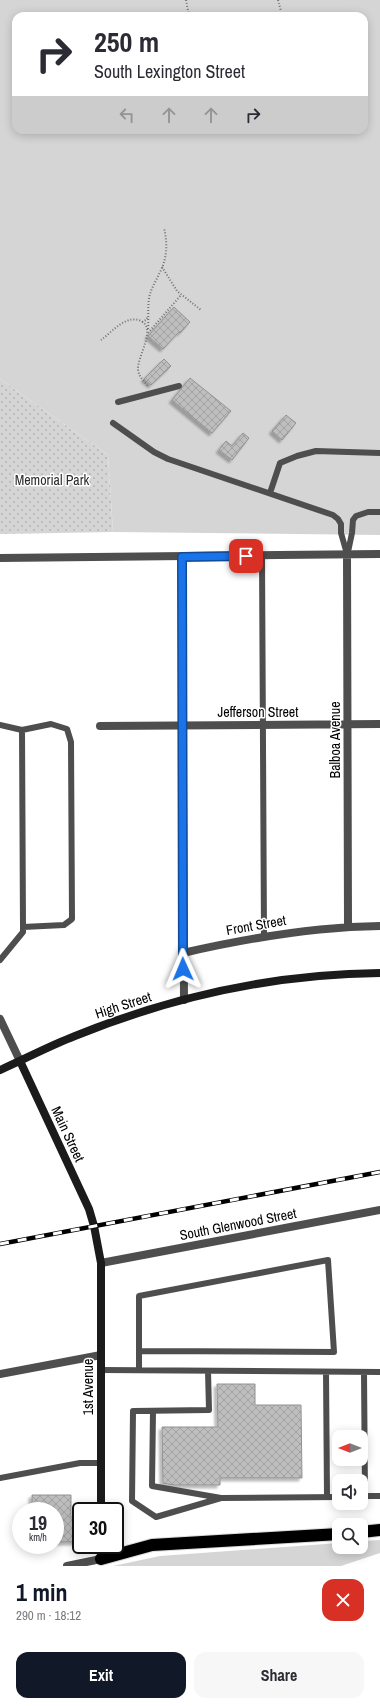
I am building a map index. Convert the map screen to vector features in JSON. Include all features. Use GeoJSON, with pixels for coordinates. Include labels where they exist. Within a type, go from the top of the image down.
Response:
{"type":"FeatureCollection","features":[{"type":"Feature","properties":{"kind":"highway"},"geometry":{"type":"LineString","coordinates":[[368,1531],[380,1530]]}},
{"type":"Feature","properties":{"kind":"highway"},"geometry":{"type":"LineString","coordinates":[[101,1559],[152,1545],[332,1534]]}},
{"type":"Feature","properties":{"kind":"main road","name":"High Street"},"geometry":{"type":"LineString","coordinates":[[0,1070],[74,1036],[128,1016],[184,1000],[234,988],[285,980],[336,974],[380,973]]}},
{"type":"Feature","properties":{"kind":"main road","name":"Main Street"},"geometry":{"type":"LineString","coordinates":[[20,1061],[89,1209],[101,1263]]}},
{"type":"Feature","properties":{"kind":"main road","name":"1st Avenue"},"geometry":{"type":"LineString","coordinates":[[101,1263],[101,1502]]}},
{"type":"Feature","properties":{"kind":"main road"},"geometry":{"type":"LineString","coordinates":[[101,1554],[101,1559]]}},
{"type":"Feature","properties":{"kind":"street","name":"Balboa Avenue"},"geometry":{"type":"LineString","coordinates":[[347,554],[348,926]]}},
{"type":"Feature","properties":{"kind":"street"},"geometry":{"type":"LineString","coordinates":[[0,558],[380,554]]}},
{"type":"Feature","properties":{"kind":"street"},"geometry":{"type":"LineString","coordinates":[[182,557],[184,1000]]}},
{"type":"Feature","properties":{"kind":"street","name":"Jefferson Street"},"geometry":{"type":"LineString","coordinates":[[100,726],[380,724]]}},
{"type":"Feature","properties":{"kind":"street","name":"Front Street"},"geometry":{"type":"LineString","coordinates":[[183,953],[264,936],[293,932],[348,926],[380,926]]}},
{"type":"Feature","properties":{"kind":"street","name":"Main Street"},"geometry":{"type":"LineString","coordinates":[[0,1019],[20,1061]]}},
{"type":"Feature","properties":{"kind":"street","name":"South Glenwood Street"},"geometry":{"type":"LineString","coordinates":[[101,1263],[380,1210]]}},
{"type":"Feature","properties":{"kind":"street"},"geometry":{"type":"LineString","coordinates":[[0,1374],[101,1355]]}},
{"type":"Feature","properties":{"kind":"street"},"geometry":{"type":"LineString","coordinates":[[67,1566],[101,1559]]}},
{"type":"Feature","properties":{"kind":"lane"},"geometry":{"type":"LineString","coordinates":[[118,402],[179,386]]}},
{"type":"Feature","properties":{"kind":"lane"},"geometry":{"type":"LineString","coordinates":[[113,423],[154,452],[168,459],[334,515],[338,518],[347,554]]}},
{"type":"Feature","properties":{"kind":"lane"},"geometry":{"type":"LineString","coordinates":[[270,493],[280,463],[297,456],[316,451],[380,453]]}},
{"type":"Feature","properties":{"kind":"lane"},"geometry":{"type":"LineString","coordinates":[[347,554],[352,533],[353,520],[356,516],[368,512],[380,512]]}},
{"type":"Feature","properties":{"kind":"lane"},"geometry":{"type":"LineString","coordinates":[[262,556],[264,936]]}},
{"type":"Feature","properties":{"kind":"lane"},"geometry":{"type":"LineString","coordinates":[[0,725],[22,730],[51,724],[68,729],[72,742],[72,919],[64,925],[24,927]]}},
{"type":"Feature","properties":{"kind":"lane"},"geometry":{"type":"LineString","coordinates":[[0,960],[24,932],[22,730]]}},
{"type":"Feature","properties":{"kind":"lane"},"geometry":{"type":"LineString","coordinates":[[139,1351],[334,1352],[328,1260],[139,1296],[139,1351],[139,1370]]}},
{"type":"Feature","properties":{"kind":"lane"},"geometry":{"type":"LineString","coordinates":[[101,1370],[380,1372]]}},
{"type":"Feature","properties":{"kind":"lane"},"geometry":{"type":"LineString","coordinates":[[208,1371],[209,1410],[133,1411],[132,1501],[156,1517],[220,1498]]}},
{"type":"Feature","properties":{"kind":"lane"},"geometry":{"type":"LineString","coordinates":[[326,1372],[326,1497]]}},
{"type":"Feature","properties":{"kind":"lane"},"geometry":{"type":"LineString","coordinates":[[363,1474],[364,1372]]}},
{"type":"Feature","properties":{"kind":"lane"},"geometry":{"type":"LineString","coordinates":[[153,1411],[152,1486],[220,1498],[332,1497]]}},
{"type":"Feature","properties":{"kind":"lane"},"geometry":{"type":"LineString","coordinates":[[0,1478],[80,1463],[101,1463]]}},
{"type":"Feature","properties":{"kind":"lane"},"geometry":{"type":"LineString","coordinates":[[368,1496],[380,1496]]}},
{"type":"Feature","properties":{"kind":"path"},"geometry":{"type":"LineString","coordinates":[[186,0],[188,12]]}},
{"type":"Feature","properties":{"kind":"path"},"geometry":{"type":"LineString","coordinates":[[278,0],[281,11]]}},
{"type":"Feature","properties":{"kind":"path"},"geometry":{"type":"LineString","coordinates":[[155,393],[141,378],[138,371],[147,334],[150,294],[162,267],[166,247],[164,228]]}},
{"type":"Feature","properties":{"kind":"path"},"geometry":{"type":"LineString","coordinates":[[162,267],[181,295],[201,310]]}},
{"type":"Feature","properties":{"kind":"path"},"geometry":{"type":"LineString","coordinates":[[147,334],[181,295]]}},
{"type":"Feature","properties":{"kind":"path"},"geometry":{"type":"LineString","coordinates":[[142,322],[146,320],[148,316]]}},
{"type":"Feature","properties":{"kind":"path"},"geometry":{"type":"LineString","coordinates":[[101,340],[127,320],[134,319],[142,322],[147,328],[147,334]]}},
{"type":"Feature","properties":{"kind":"green space"},"geometry":{"type":"Polygon","coordinates":[[[0,0],[380,0],[380,535],[113,532],[108,455],[0,379],[0,0]]]}},
{"type":"Feature","properties":{"kind":"green space","name":"Memorial Park"},"geometry":{"type":"Polygon","coordinates":[[[0,379],[108,455],[113,532],[0,534],[0,379]]]}},
{"type":"Feature","properties":{"kind":"green space"},"geometry":{"type":"Polygon","coordinates":[[[380,1540],[380,1553],[341,1566],[113,1566],[160,1556],[332,1544],[332,1554],[368,1554],[368,1541],[380,1540]]]}},
{"type":"Feature","properties":{"kind":"building"},"geometry":{"type":"Polygon","coordinates":[[[174,307],[190,322],[163,349],[148,336],[174,307]]]}},
{"type":"Feature","properties":{"kind":"building"},"geometry":{"type":"Polygon","coordinates":[[[164,359],[171,366],[151,385],[144,379],[164,359]]]}},
{"type":"Feature","properties":{"kind":"building"},"geometry":{"type":"Polygon","coordinates":[[[190,378],[231,411],[212,433],[172,400],[190,378]]]}},
{"type":"Feature","properties":{"kind":"building"},"geometry":{"type":"Polygon","coordinates":[[[286,415],[296,423],[282,440],[272,431],[286,415]]]}},
{"type":"Feature","properties":{"kind":"building"},"geometry":{"type":"Polygon","coordinates":[[[243,433],[249,438],[232,460],[219,450],[226,441],[232,446],[243,433]]]}},
{"type":"Feature","properties":{"kind":"building"},"geometry":{"type":"Polygon","coordinates":[[[217,1384],[255,1384],[255,1405],[301,1405],[302,1478],[220,1478],[220,1485],[173,1485],[163,1483],[162,1427],[218,1427],[217,1384]]]}},
{"type":"Feature","properties":{"kind":"building"},"geometry":{"type":"Polygon","coordinates":[[[32,1495],[71,1495],[72,1542],[64,1542],[64,1502],[32,1502],[32,1495]]]}},
{"type":"Feature","properties":{"kind":"railway"},"geometry":{"type":"LineString","coordinates":[[0,1244],[380,1172]]}},
{"type":"Feature","properties":{"kind":"route"},"geometry":{"type":"LineString","coordinates":[[183,969],[182,557],[246,556]]}}]}
